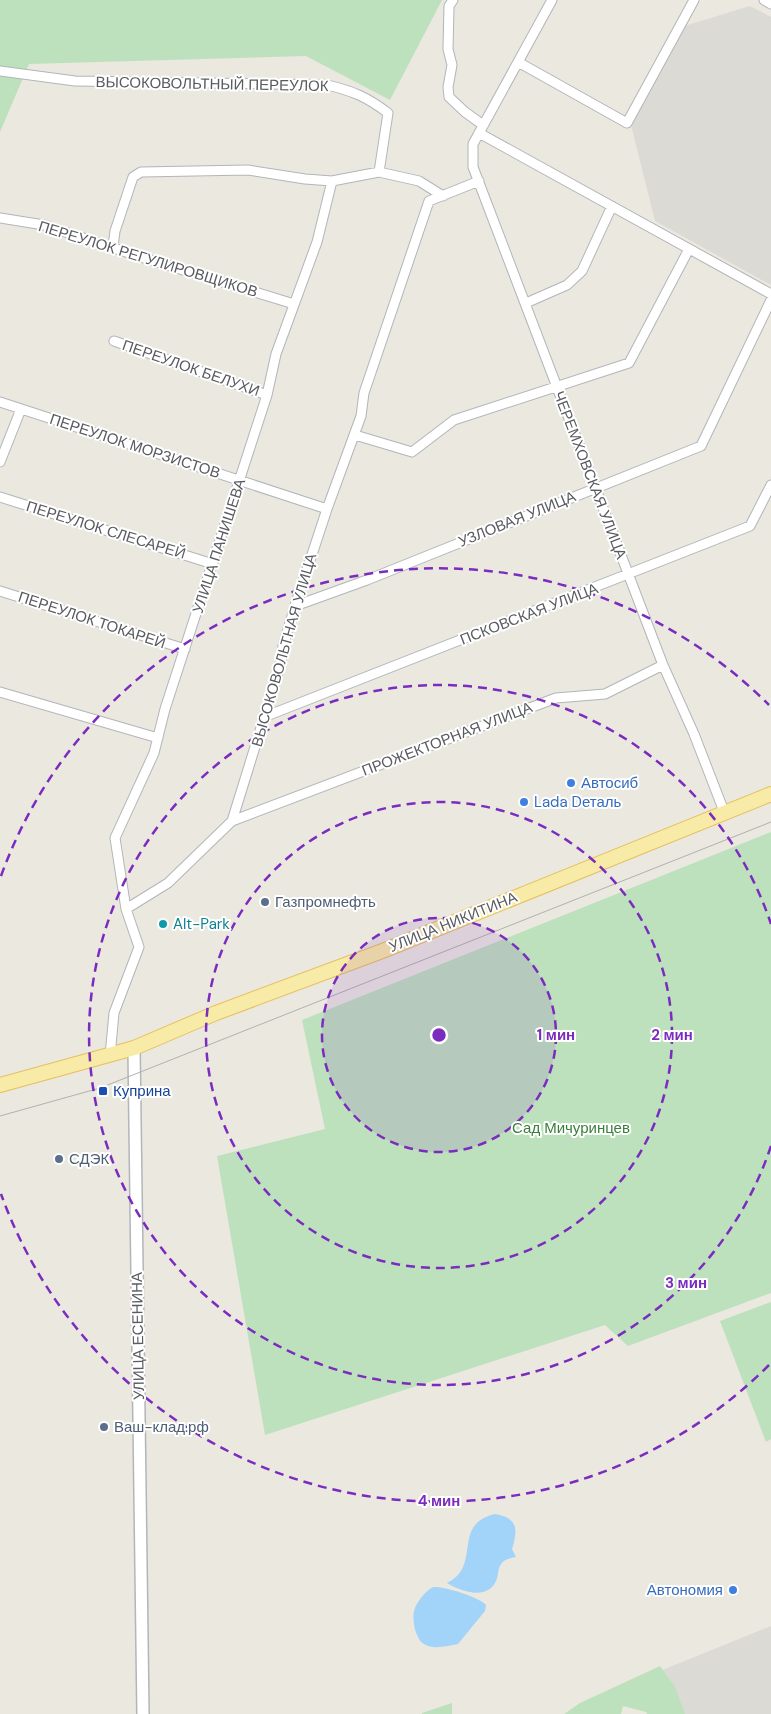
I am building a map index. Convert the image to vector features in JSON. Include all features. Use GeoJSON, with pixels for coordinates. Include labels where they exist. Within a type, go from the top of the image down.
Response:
{"type":"FeatureCollection","features":[{"type":"Feature","properties":{"kind":"main road","name":"УЛИЦА НИКИТИНА"},"geometry":{"type":"LineString","coordinates":[[0,1084],[134,1048],[216,1013],[385,950],[771,794]]}},
{"type":"Feature","properties":{"kind":"street"},"geometry":{"type":"LineString","coordinates":[[453,0],[450,6],[448,49],[452,65],[448,87],[449,97],[481,129],[612,206],[771,294]]}},
{"type":"Feature","properties":{"kind":"street","name":"ЧЕРЕМХОВСКАЯ УЛИЦА"},"geometry":{"type":"LineString","coordinates":[[552,0],[473,144],[474,167],[628,575],[725,814]]}},
{"type":"Feature","properties":{"kind":"street"},"geometry":{"type":"LineString","coordinates":[[518,62],[627,123],[694,0]]}},
{"type":"Feature","properties":{"kind":"street"},"geometry":{"type":"LineString","coordinates":[[764,0],[771,4]]}},
{"type":"Feature","properties":{"kind":"street","name":"ВЫСОКОВОЛЬТНЫЙ ПЕРЕУЛОК"},"geometry":{"type":"LineString","coordinates":[[0,72],[75,81],[327,85],[348,90],[371,100],[388,113],[379,172]]}},
{"type":"Feature","properties":{"kind":"street"},"geometry":{"type":"LineString","coordinates":[[113,247],[115,231],[132,177],[141,172],[248,170],[305,179],[332,181],[379,172],[419,181],[443,196],[479,181]]}},
{"type":"Feature","properties":{"kind":"street","name":"УЛИЦА ПАНИШЕВА"},"geometry":{"type":"LineString","coordinates":[[126,909],[116,838],[154,753],[165,709],[267,394],[276,354],[316,242],[332,181]]}},
{"type":"Feature","properties":{"kind":"street","name":"ВЫСОКОВОЛЬТНАЯ УЛИЦА"},"geometry":{"type":"LineString","coordinates":[[126,909],[168,883],[232,821],[281,663],[283,646],[295,606],[327,509],[361,416],[364,394],[429,202],[443,196]]}},
{"type":"Feature","properties":{"kind":"street"},"geometry":{"type":"LineString","coordinates":[[526,303],[567,285],[582,271],[612,206]]}},
{"type":"Feature","properties":{"kind":"street","name":"ПЕРЕУЛОК РЕГУЛИРОВЩИКОВ"},"geometry":{"type":"LineString","coordinates":[[0,218],[44,225],[294,304]]}},
{"type":"Feature","properties":{"kind":"street"},"geometry":{"type":"LineString","coordinates":[[354,435],[412,452],[454,420],[629,363],[689,249]]}},
{"type":"Feature","properties":{"kind":"street","name":"УЗЛОВАЯ УЛИЦА"},"geometry":{"type":"LineString","coordinates":[[295,606],[368,580],[595,487],[701,446],[771,300]]}},
{"type":"Feature","properties":{"kind":"street","name":"ПЕРЕУЛОК БЕЛУХИ"},"geometry":{"type":"LineString","coordinates":[[114,341],[267,394]]}},
{"type":"Feature","properties":{"kind":"street","name":"ПЕРЕУЛОК МОРЗИСТОВ"},"geometry":{"type":"LineString","coordinates":[[0,402],[327,509]]}},
{"type":"Feature","properties":{"kind":"street"},"geometry":{"type":"LineString","coordinates":[[0,462],[21,409]]}},
{"type":"Feature","properties":{"kind":"street","name":"ПСКОВСКАЯ УЛИЦА"},"geometry":{"type":"LineString","coordinates":[[264,717],[750,526],[771,485]]}},
{"type":"Feature","properties":{"kind":"street","name":"ПЕРЕУЛОК СЛЕСАРЕЙ"},"geometry":{"type":"LineString","coordinates":[[0,497],[213,564]]}},
{"type":"Feature","properties":{"kind":"street","name":"ПЕРЕУЛОК ТОКАРЕЙ"},"geometry":{"type":"LineString","coordinates":[[0,591],[185,649]]}},
{"type":"Feature","properties":{"kind":"street","name":"ПРОЖЕКТОРНАЯ УЛИЦА"},"geometry":{"type":"LineString","coordinates":[[232,821],[556,698],[605,694],[663,665]]}},
{"type":"Feature","properties":{"kind":"street"},"geometry":{"type":"LineString","coordinates":[[0,692],[158,738]]}},
{"type":"Feature","properties":{"kind":"street"},"geometry":{"type":"LineString","coordinates":[[110,1056],[114,1013],[139,947],[126,909]]}},
{"type":"Feature","properties":{"kind":"street","name":"УЛИЦА ЕСЕНИНА"},"geometry":{"type":"LineString","coordinates":[[134,1048],[143,1714]]}},
{"type":"Feature","properties":{"kind":"shaded area"},"geometry":{"type":"Polygon","coordinates":[[[750,6],[771,17],[771,285],[655,221],[630,121],[678,28],[750,6]]]}},
{"type":"Feature","properties":{"kind":"shaded area"},"geometry":{"type":"Polygon","coordinates":[[[771,1626],[771,1714],[666,1714],[650,1675],[771,1626]]]}},
{"type":"Feature","properties":{"kind":"green space"},"geometry":{"type":"Polygon","coordinates":[[[0,0],[442,0],[390,100],[306,56],[29,64],[0,132],[0,0]]]}},
{"type":"Feature","properties":{"kind":"green space","name":"Сад Мичуринцев"},"geometry":{"type":"Polygon","coordinates":[[[771,832],[771,1293],[628,1346],[605,1325],[265,1435],[217,1156],[325,1129],[302,1020],[771,832]]]}},
{"type":"Feature","properties":{"kind":"green space"},"geometry":{"type":"Polygon","coordinates":[[[771,1302],[771,1439],[766,1442],[720,1321],[771,1302]]]}},
{"type":"Feature","properties":{"kind":"green space"},"geometry":{"type":"Polygon","coordinates":[[[660,1666],[675,1687],[685,1714],[647,1714],[646,1712],[623,1706],[621,1714],[564,1714],[580,1703],[660,1666]]]}},
{"type":"Feature","properties":{"kind":"green space"},"geometry":{"type":"Polygon","coordinates":[[[452,1703],[452,1714],[422,1714],[422,1713],[452,1703]]]}},
{"type":"Feature","properties":{"kind":"water"},"geometry":{"type":"Polygon","coordinates":[[[495,1514],[508,1518],[514,1526],[515,1536],[512,1549],[516,1557],[502,1563],[499,1567],[496,1581],[486,1591],[480,1593],[466,1591],[447,1583],[457,1576],[462,1568],[468,1541],[475,1525],[483,1518],[495,1514]]]}},
{"type":"Feature","properties":{"kind":"water"},"geometry":{"type":"Polygon","coordinates":[[[433,1587],[445,1588],[461,1593],[486,1605],[485,1611],[458,1644],[432,1647],[424,1644],[418,1638],[413,1617],[415,1608],[422,1596],[433,1587]]]}},
{"type":"Feature","properties":{"kind":"tram line"},"geometry":{"type":"LineString","coordinates":[[0,1116],[100,1088],[771,822]]}},
{"type":"Feature","properties":{"kind":"place","name":"Автосиб"},"geometry":{"type":"Point","coordinates":[571,783]}},
{"type":"Feature","properties":{"kind":"place","name":"Lada Dеталь"},"geometry":{"type":"Point","coordinates":[524,802]}},
{"type":"Feature","properties":{"kind":"place","name":"Газпромнефть"},"geometry":{"type":"Point","coordinates":[265,902]}},
{"type":"Feature","properties":{"kind":"place","name":"Alt-Park"},"geometry":{"type":"Point","coordinates":[163,924]}},
{"type":"Feature","properties":{"kind":"place","name":"Куприна"},"geometry":{"type":"Point","coordinates":[103,1091]}},
{"type":"Feature","properties":{"kind":"place","name":"СДЭК"},"geometry":{"type":"Point","coordinates":[59,1159]}},
{"type":"Feature","properties":{"kind":"place","name":"Ваш-клад.рф"},"geometry":{"type":"Point","coordinates":[104,1427]}},
{"type":"Feature","properties":{"kind":"place","name":"Автономия"},"geometry":{"type":"Point","coordinates":[733,1590]}}]}
